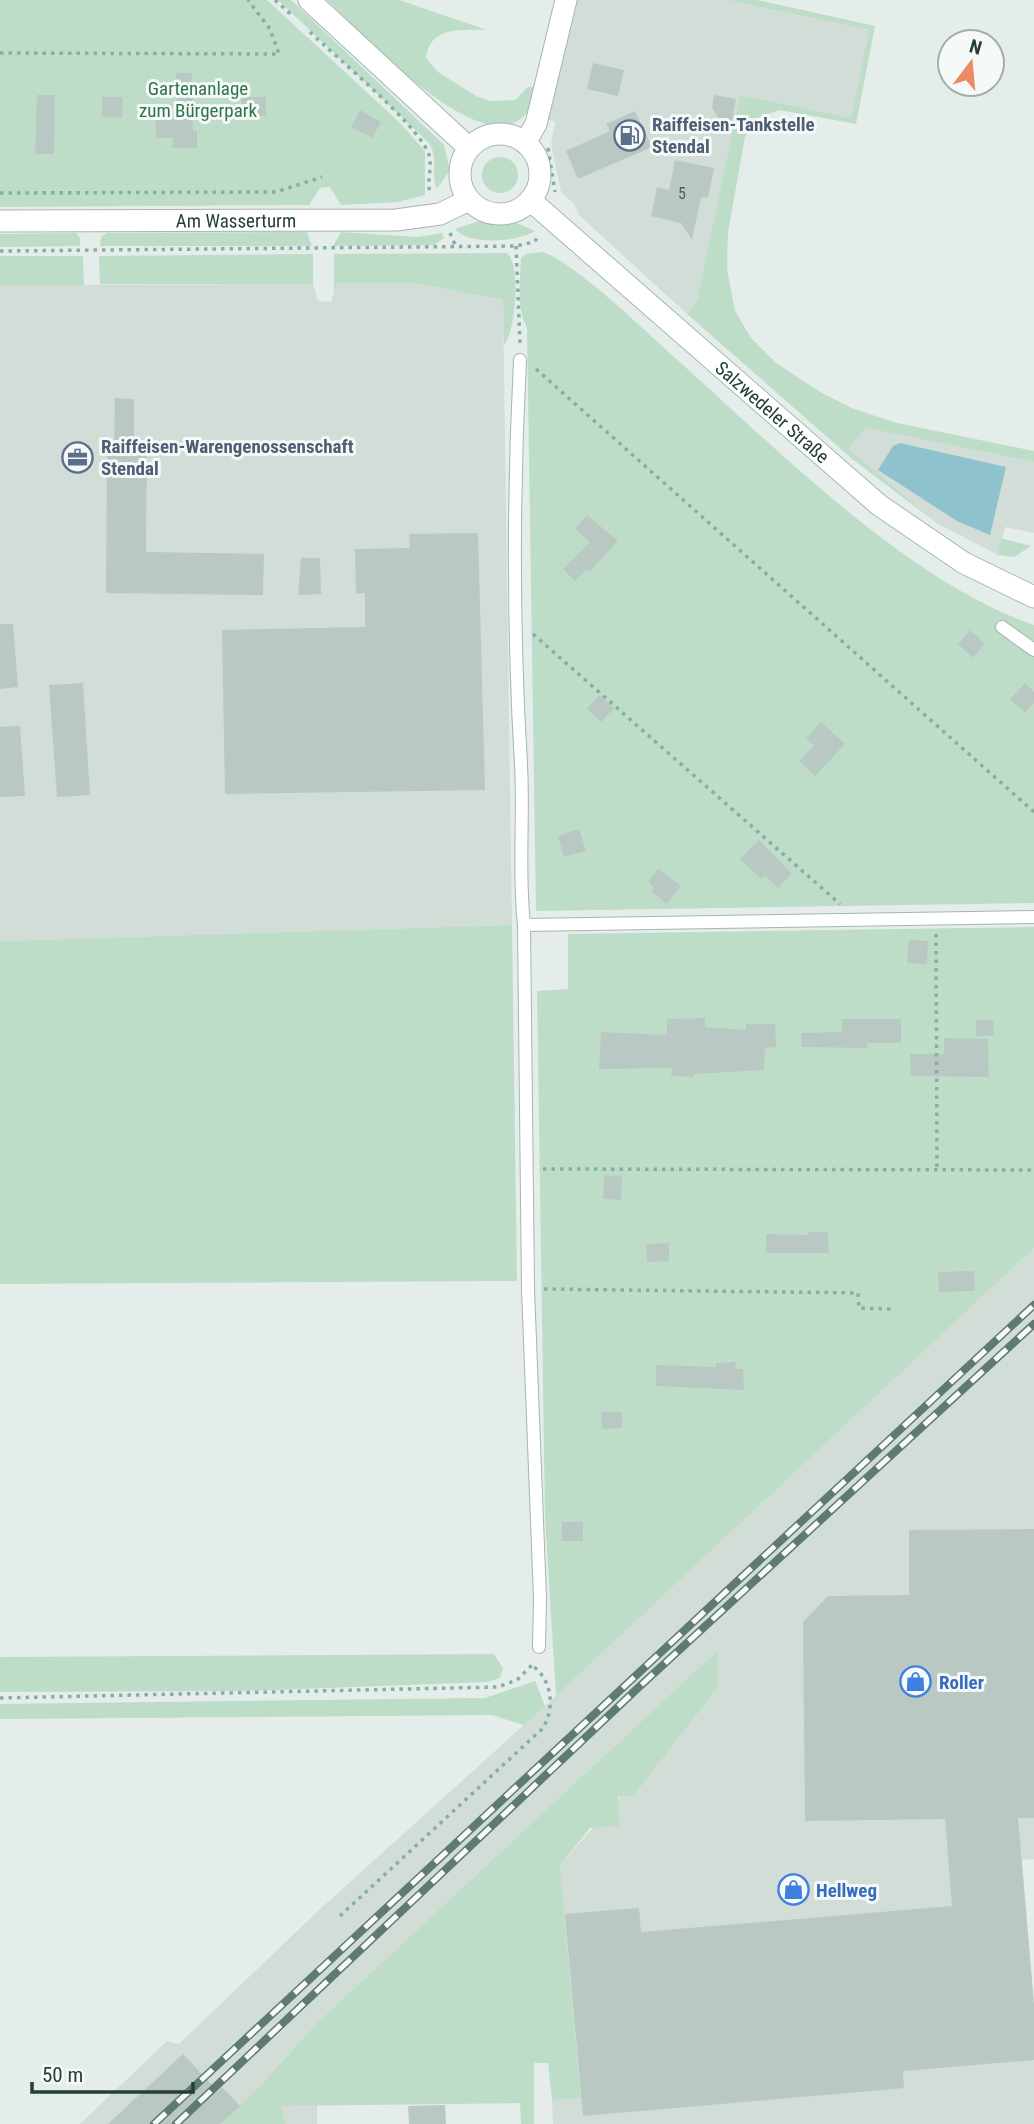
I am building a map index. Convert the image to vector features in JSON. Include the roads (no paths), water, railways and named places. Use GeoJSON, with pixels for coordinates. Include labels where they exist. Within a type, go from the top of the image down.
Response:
{"type":"FeatureCollection","features":[{"type":"Feature","properties":{"kind":"main road"},"geometry":{"type":"LineString","coordinates":[[309,0],[469,148]]}},
{"type":"Feature","properties":{"kind":"main road"},"geometry":{"type":"LineString","coordinates":[[525,143],[539,114],[566,0]]}},
{"type":"Feature","properties":{"kind":"main road"},"geometry":{"type":"LineString","coordinates":[[496,134],[507,134],[525,143],[536,157],[540,175],[530,200],[514,211],[495,214],[470,200],[459,174],[469,148],[486,136],[496,134]]}},
{"type":"Feature","properties":{"kind":"main road","name":"Am Wasserturm"},"geometry":{"type":"LineString","coordinates":[[0,221],[396,220],[440,214],[470,200]]}},
{"type":"Feature","properties":{"kind":"main road","name":"Salzwedeler Straße"},"geometry":{"type":"LineString","coordinates":[[530,200],[879,505],[964,563],[1034,597]]}},
{"type":"Feature","properties":{"kind":"lane"},"geometry":{"type":"LineString","coordinates":[[520,360],[513,572],[517,628],[528,1289],[540,1598],[539,1647]]}},
{"type":"Feature","properties":{"kind":"lane"},"geometry":{"type":"LineString","coordinates":[[1002,627],[1034,650]]}},
{"type":"Feature","properties":{"kind":"lane"},"geometry":{"type":"LineString","coordinates":[[524,925],[1034,917]]}},
{"type":"Feature","properties":{"kind":"water"},"geometry":{"type":"Polygon","coordinates":[[[900,443],[1006,467],[990,535],[957,521],[878,470],[893,446],[900,443]]]}},
{"type":"Feature","properties":{"kind":"railway"},"geometry":{"type":"LineString","coordinates":[[154,2124],[1034,1305]]}},
{"type":"Feature","properties":{"kind":"railway"},"geometry":{"type":"LineString","coordinates":[[176,2124],[639,1687],[1034,1324]]}},
{"type":"Feature","properties":{"kind":"place","name":"Raiffeisen-Tankstelle Stendal"},"geometry":{"type":"Point","coordinates":[629,135]}},
{"type":"Feature","properties":{"kind":"place","name":"Raiffeisen-Warengenossenschaft Stendal"},"geometry":{"type":"Point","coordinates":[78,457]}},
{"type":"Feature","properties":{"kind":"place","name":"Roller"},"geometry":{"type":"Point","coordinates":[916,1682]}},
{"type":"Feature","properties":{"kind":"place","name":"Hellweg"},"geometry":{"type":"Point","coordinates":[793,1890]}},
{"type":"Feature","properties":{"kind":"park label","name":"Gartenanlage zum Bürgerpark"},"geometry":{"type":"Point","coordinates":[198,99]}}]}
